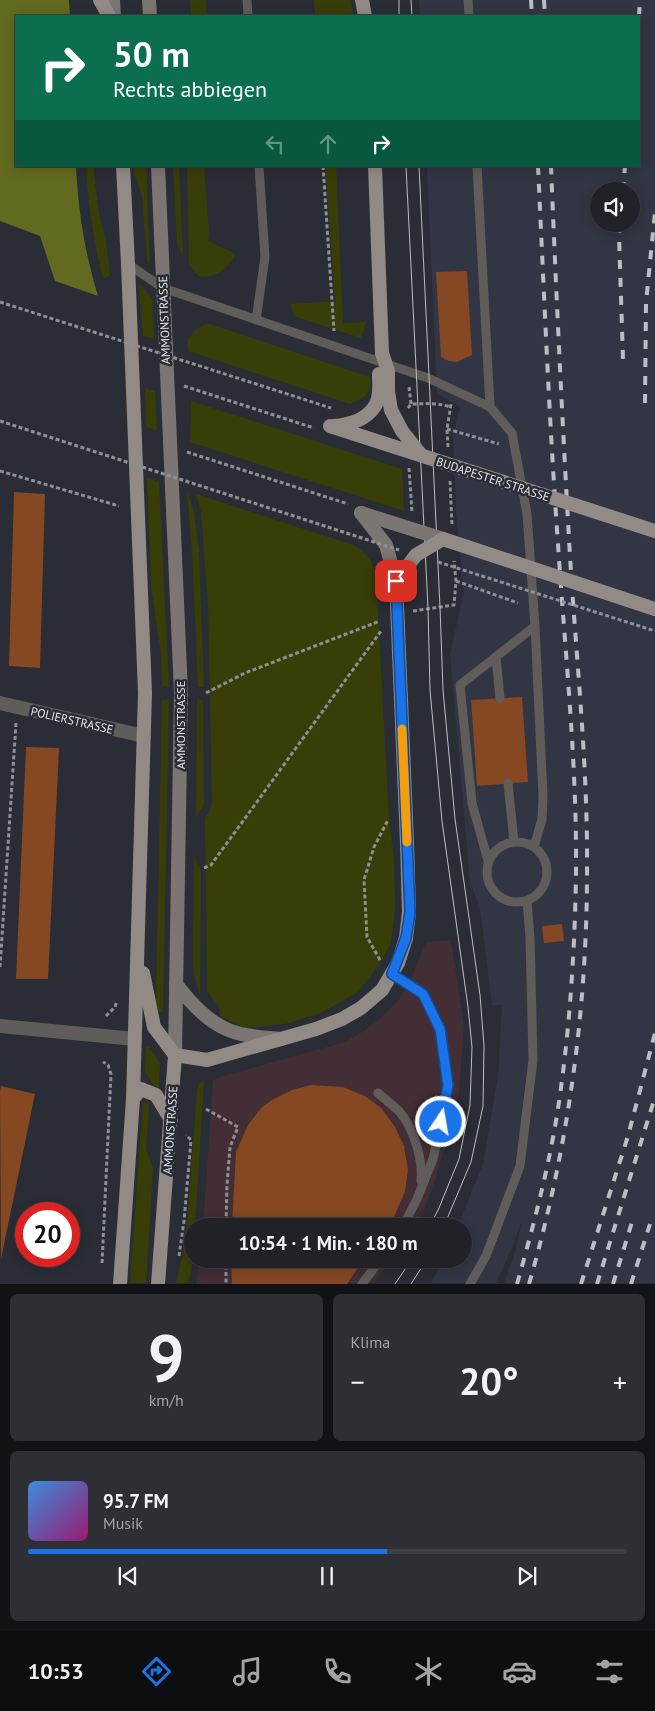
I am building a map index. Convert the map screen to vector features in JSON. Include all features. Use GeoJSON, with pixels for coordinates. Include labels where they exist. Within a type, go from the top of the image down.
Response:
{"type":"FeatureCollection","features":[{"type":"Feature","properties":{"kind":"main road"},"geometry":{"type":"LineString","coordinates":[[100,0],[108,15]]}},
{"type":"Feature","properties":{"kind":"main road"},"geometry":{"type":"LineString","coordinates":[[113,0],[114,15]]}},
{"type":"Feature","properties":{"kind":"main road"},"geometry":{"type":"LineString","coordinates":[[149,0],[150,15]]}},
{"type":"Feature","properties":{"kind":"main road"},"geometry":{"type":"LineString","coordinates":[[362,0],[366,15]]}},
{"type":"Feature","properties":{"kind":"main road"},"geometry":{"type":"LineString","coordinates":[[120,1284],[133,1099],[145,693],[123,167]]}},
{"type":"Feature","properties":{"kind":"main road","name":"AMMONSTRASSE"},"geometry":{"type":"LineString","coordinates":[[158,167],[181,693],[175,1056],[158,1284]]}},
{"type":"Feature","properties":{"kind":"main road"},"geometry":{"type":"LineString","coordinates":[[362,418],[376,405],[382,353],[376,167]]}},
{"type":"Feature","properties":{"kind":"main road"},"geometry":{"type":"LineString","coordinates":[[382,353],[388,371],[388,391],[392,410],[415,458]]}},
{"type":"Feature","properties":{"kind":"main road","name":"BUDAPESTER STRASSE"},"geometry":{"type":"LineString","coordinates":[[362,418],[347,425],[330,426],[415,458],[655,531]]}},
{"type":"Feature","properties":{"kind":"main road"},"geometry":{"type":"LineString","coordinates":[[138,952],[154,1027],[175,1056],[207,1060],[316,1029],[342,1019],[361,1008],[382,990],[392,974],[406,938],[410,912],[396,581],[386,545],[361,513],[448,536],[655,609]]}},
{"type":"Feature","properties":{"kind":"main road"},"geometry":{"type":"LineString","coordinates":[[396,581],[416,555],[448,536]]}},
{"type":"Feature","properties":{"kind":"main road"},"geometry":{"type":"LineString","coordinates":[[176,984],[192,1004],[224,1028],[248,1036],[282,1039]]}},
{"type":"Feature","properties":{"kind":"main road"},"geometry":{"type":"LineString","coordinates":[[133,1099],[141,1089],[156,1094],[171,1121]]}},
{"type":"Feature","properties":{"kind":"street","name":"POLIERSTRASSE"},"geometry":{"type":"LineString","coordinates":[[0,703],[144,736]]}},
{"type":"Feature","properties":{"kind":"street"},"geometry":{"type":"LineString","coordinates":[[0,1026],[135,1040]]}},
{"type":"Feature","properties":{"kind":"lane"},"geometry":{"type":"LineString","coordinates":[[247,0],[248,15]]}},
{"type":"Feature","properties":{"kind":"lane"},"geometry":{"type":"LineString","coordinates":[[468,0],[469,15]]}},
{"type":"Feature","properties":{"kind":"lane"},"geometry":{"type":"LineString","coordinates":[[256,320],[265,257],[259,167]]}},
{"type":"Feature","properties":{"kind":"lane"},"geometry":{"type":"LineString","coordinates":[[477,167],[490,407]]}},
{"type":"Feature","properties":{"kind":"lane"},"geometry":{"type":"LineString","coordinates":[[128,264],[163,288],[428,378],[490,407],[512,434],[527,514],[535,626],[543,796],[542,819],[534,847]]}},
{"type":"Feature","properties":{"kind":"lane"},"geometry":{"type":"LineString","coordinates":[[488,861],[496,850],[508,843],[522,842],[534,847],[545,860],[547,876],[540,892],[527,901],[513,902],[500,898],[491,888],[487,875],[488,861],[472,803],[460,685],[535,626]]}},
{"type":"Feature","properties":{"kind":"lane"},"geometry":{"type":"LineString","coordinates":[[496,657],[500,698]]}},
{"type":"Feature","properties":{"kind":"lane"},"geometry":{"type":"LineString","coordinates":[[508,784],[514,842]]}},
{"type":"Feature","properties":{"kind":"lane"},"geometry":{"type":"LineString","coordinates":[[470,1284],[486,1256],[520,1166],[533,1060],[530,937],[527,901]]}},
{"type":"Feature","properties":{"kind":"lane"},"geometry":{"type":"LineString","coordinates":[[392,974],[423,994],[440,1029],[448,1085],[433,1159],[408,1218]]}},
{"type":"Feature","properties":{"kind":"lane"},"geometry":{"type":"LineString","coordinates":[[378,1092],[400,1113],[416,1142],[422,1172],[420,1192]]}},
{"type":"Feature","properties":{"kind":"lane"},"geometry":{"type":"LineString","coordinates":[[362,1284],[374,1268]]}},
{"type":"Feature","properties":{"kind":"path"},"geometry":{"type":"LineString","coordinates":[[322,167],[335,346]]}},
{"type":"Feature","properties":{"kind":"path"},"geometry":{"type":"LineString","coordinates":[[0,302],[362,418]]}},
{"type":"Feature","properties":{"kind":"path"},"geometry":{"type":"LineString","coordinates":[[182,386],[314,429]]}},
{"type":"Feature","properties":{"kind":"path"},"geometry":{"type":"LineString","coordinates":[[440,443],[449,447],[447,429],[455,390]]}},
{"type":"Feature","properties":{"kind":"path"},"geometry":{"type":"LineString","coordinates":[[406,410],[411,404],[439,403],[450,407]]}},
{"type":"Feature","properties":{"kind":"path"},"geometry":{"type":"LineString","coordinates":[[0,421],[655,631]]}},
{"type":"Feature","properties":{"kind":"path"},"geometry":{"type":"LineString","coordinates":[[447,429],[502,445]]}},
{"type":"Feature","properties":{"kind":"path"},"geometry":{"type":"LineString","coordinates":[[183,451],[348,505]]}},
{"type":"Feature","properties":{"kind":"path"},"geometry":{"type":"LineString","coordinates":[[412,516],[415,458]]}},
{"type":"Feature","properties":{"kind":"path"},"geometry":{"type":"LineString","coordinates":[[0,471],[119,506]]}},
{"type":"Feature","properties":{"kind":"path"},"geometry":{"type":"LineString","coordinates":[[448,536],[450,476]]}},
{"type":"Feature","properties":{"kind":"path"},"geometry":{"type":"LineString","coordinates":[[407,612],[454,606],[456,581],[454,552]]}},
{"type":"Feature","properties":{"kind":"path"},"geometry":{"type":"LineString","coordinates":[[456,581],[518,604]]}},
{"type":"Feature","properties":{"kind":"path"},"geometry":{"type":"LineString","coordinates":[[206,693],[245,673],[386,618]]}},
{"type":"Feature","properties":{"kind":"path"},"geometry":{"type":"LineString","coordinates":[[204,868],[210,865],[386,624]]}},
{"type":"Feature","properties":{"kind":"path"},"geometry":{"type":"LineString","coordinates":[[0,967],[2,909],[18,707]]}},
{"type":"Feature","properties":{"kind":"path"},"geometry":{"type":"LineString","coordinates":[[389,819],[374,847],[364,880],[367,938],[381,962],[392,974]]}},
{"type":"Feature","properties":{"kind":"path"},"geometry":{"type":"LineString","coordinates":[[102,1269],[111,1074],[108,1065],[103,1062]]}},
{"type":"Feature","properties":{"kind":"path"},"geometry":{"type":"LineString","coordinates":[[206,1109],[238,1127],[230,1146],[226,1218]]}},
{"type":"Feature","properties":{"kind":"path"},"geometry":{"type":"LineString","coordinates":[[179,1257],[191,1140]]}},
{"type":"Feature","properties":{"kind":"path"},"geometry":{"type":"LineString","coordinates":[[226,1268],[226,1284]]}},
{"type":"Feature","properties":{"kind":"shaded area"},"geometry":{"type":"Polygon","coordinates":[[[419,0],[655,0],[655,1283],[504,1283],[516,1249],[522,1220],[496,1283],[431,1283],[439,1268],[472,1268],[472,1218],[461,1218],[483,1164],[498,1076],[502,1005],[492,1005],[480,908],[470,882],[450,653],[464,593],[456,513],[453,436],[460,406],[437,394],[427,167],[640,167],[640,15],[420,15],[419,0]]]}},
{"type":"Feature","properties":{"kind":"shaded area"},"geometry":{"type":"Polygon","coordinates":[[[451,940],[464,1026],[458,1104],[435,1180],[421,1218],[204,1218],[213,1081],[220,1077],[345,1042],[362,1032],[379,1020],[399,1000],[412,977],[426,942],[451,940]]]}},
{"type":"Feature","properties":{"kind":"shaded area"},"geometry":{"type":"Polygon","coordinates":[[[199,1268],[385,1268],[374,1283],[196,1284],[199,1268]]]}},
{"type":"Feature","properties":{"kind":"green space"},"geometry":{"type":"Polygon","coordinates":[[[0,0],[69,0],[70,15],[15,15],[15,167],[76,167],[83,232],[98,296],[55,281],[40,236],[0,221],[0,0]]]}},
{"type":"Feature","properties":{"kind":"green space"},"geometry":{"type":"Polygon","coordinates":[[[190,0],[206,0],[207,15],[191,15],[190,0]]]}},
{"type":"Feature","properties":{"kind":"green space"},"geometry":{"type":"Polygon","coordinates":[[[314,0],[350,0],[353,15],[315,15],[314,0]]]}},
{"type":"Feature","properties":{"kind":"green space"},"geometry":{"type":"Polygon","coordinates":[[[86,167],[93,167],[110,275],[103,279],[92,223],[86,167]]]}},
{"type":"Feature","properties":{"kind":"green space"},"geometry":{"type":"Polygon","coordinates":[[[132,167],[146,167],[150,265],[147,261],[142,196],[132,167]]]}},
{"type":"Feature","properties":{"kind":"green space"},"geometry":{"type":"Polygon","coordinates":[[[173,167],[179,167],[183,257],[177,244],[173,167]]]}},
{"type":"Feature","properties":{"kind":"green space"},"geometry":{"type":"Polygon","coordinates":[[[187,167],[204,167],[208,241],[235,255],[224,269],[210,276],[198,276],[189,264],[187,167]]]}},
{"type":"Feature","properties":{"kind":"green space"},"geometry":{"type":"Polygon","coordinates":[[[325,167],[336,167],[343,323],[366,322],[361,338],[293,316],[291,304],[335,301],[325,167]]]}},
{"type":"Feature","properties":{"kind":"green space"},"geometry":{"type":"Polygon","coordinates":[[[139,284],[152,298],[154,339],[143,336],[139,284]]]}},
{"type":"Feature","properties":{"kind":"green space"},"geometry":{"type":"Polygon","coordinates":[[[207,323],[370,377],[370,388],[364,397],[350,404],[188,351],[187,341],[195,330],[207,323]]]}},
{"type":"Feature","properties":{"kind":"green space"},"geometry":{"type":"Polygon","coordinates":[[[145,388],[155,391],[157,430],[146,427],[145,388]]]}},
{"type":"Feature","properties":{"kind":"green space"},"geometry":{"type":"Polygon","coordinates":[[[191,401],[402,469],[404,511],[190,442],[191,401]]]}},
{"type":"Feature","properties":{"kind":"green space"},"geometry":{"type":"Polygon","coordinates":[[[147,478],[159,482],[169,687],[162,686],[161,654],[151,587],[147,478]]]}},
{"type":"Feature","properties":{"kind":"green space"},"geometry":{"type":"Polygon","coordinates":[[[187,491],[194,512],[199,551],[204,687],[198,687],[192,551],[187,491]]]}},
{"type":"Feature","properties":{"kind":"green space"},"geometry":{"type":"Polygon","coordinates":[[[196,494],[353,545],[369,558],[376,576],[389,819],[394,861],[395,908],[391,943],[381,962],[358,992],[321,1013],[285,1024],[246,1028],[220,1016],[219,1007],[207,991],[205,819],[212,805],[208,605],[201,512],[196,494]]]}},
{"type":"Feature","properties":{"kind":"green space"},"geometry":{"type":"Polygon","coordinates":[[[169,699],[163,1011],[159,1013],[156,1000],[162,700],[169,699]]]}},
{"type":"Feature","properties":{"kind":"green space"},"geometry":{"type":"Polygon","coordinates":[[[197,699],[203,700],[204,805],[196,817],[197,699]]]}},
{"type":"Feature","properties":{"kind":"green space"},"geometry":{"type":"Polygon","coordinates":[[[194,857],[201,870],[200,996],[194,975],[193,959],[194,857]]]}},
{"type":"Feature","properties":{"kind":"green space"},"geometry":{"type":"Polygon","coordinates":[[[148,1045],[160,1063],[159,1089],[157,1090],[145,1072],[146,1047],[148,1045]]]}},
{"type":"Feature","properties":{"kind":"green space"},"geometry":{"type":"Polygon","coordinates":[[[204,1079],[195,1218],[188,1218],[197,1091],[199,1084],[204,1079]]]}},
{"type":"Feature","properties":{"kind":"green space"},"geometry":{"type":"Polygon","coordinates":[[[143,1102],[148,1102],[149,1106],[146,1149],[153,1168],[146,1283],[130,1283],[143,1102]]]}},
{"type":"Feature","properties":{"kind":"green space"},"geometry":{"type":"Polygon","coordinates":[[[184,1248],[184,1268],[192,1268],[188,1283],[176,1283],[184,1248]]]}},
{"type":"Feature","properties":{"kind":"building"},"geometry":{"type":"Polygon","coordinates":[[[467,271],[472,355],[457,362],[449,361],[441,357],[436,272],[467,271]]]}},
{"type":"Feature","properties":{"kind":"building"},"geometry":{"type":"Polygon","coordinates":[[[14,492],[45,494],[40,668],[9,666],[14,492]]]}},
{"type":"Feature","properties":{"kind":"building"},"geometry":{"type":"Polygon","coordinates":[[[522,697],[528,782],[477,786],[471,700],[522,697]]]}},
{"type":"Feature","properties":{"kind":"building"},"geometry":{"type":"Polygon","coordinates":[[[26,747],[59,748],[48,979],[16,979],[26,747]]]}},
{"type":"Feature","properties":{"kind":"building"},"geometry":{"type":"Polygon","coordinates":[[[562,924],[564,941],[544,943],[542,926],[562,924]]]}},
{"type":"Feature","properties":{"kind":"building"},"geometry":{"type":"Polygon","coordinates":[[[311,1085],[343,1087],[365,1096],[381,1108],[395,1127],[404,1146],[408,1170],[405,1191],[393,1218],[232,1218],[236,1152],[248,1125],[261,1108],[292,1090],[311,1085]]]}},
{"type":"Feature","properties":{"kind":"building"},"geometry":{"type":"Polygon","coordinates":[[[1,1086],[35,1094],[1,1259],[0,1091],[1,1086]]]}},
{"type":"Feature","properties":{"kind":"building"},"geometry":{"type":"Polygon","coordinates":[[[231,1268],[358,1268],[347,1284],[232,1284],[231,1268]]]}},
{"type":"Feature","properties":{"kind":"tram line"},"geometry":{"type":"LineString","coordinates":[[399,0],[399,15]]}},
{"type":"Feature","properties":{"kind":"tram line"},"geometry":{"type":"LineString","coordinates":[[411,0],[412,15]]}},
{"type":"Feature","properties":{"kind":"tram line"},"geometry":{"type":"LineString","coordinates":[[406,167],[428,608],[430,690],[442,821],[472,1047],[470,1105],[459,1159],[434,1218]]}},
{"type":"Feature","properties":{"kind":"tram line"},"geometry":{"type":"LineString","coordinates":[[419,167],[443,690],[455,819],[480,995],[484,1046],[483,1106],[471,1162],[447,1218]]}},
{"type":"Feature","properties":{"kind":"tram line"},"geometry":{"type":"LineString","coordinates":[[395,1284],[406,1268]]}},
{"type":"Feature","properties":{"kind":"tram line"},"geometry":{"type":"LineString","coordinates":[[411,1284],[421,1268]]}},
{"type":"Feature","properties":{"kind":"railway"},"geometry":{"type":"LineString","coordinates":[[531,0],[532,15]]}},
{"type":"Feature","properties":{"kind":"railway"},"geometry":{"type":"LineString","coordinates":[[544,0],[545,15]]}},
{"type":"Feature","properties":{"kind":"railway"},"geometry":{"type":"LineString","coordinates":[[639,15],[640,0]]}},
{"type":"Feature","properties":{"kind":"railway"},"geometry":{"type":"LineString","coordinates":[[517,1284],[541,1193],[559,1102],[571,987],[576,871],[573,749],[552,449],[538,167]]}},
{"type":"Feature","properties":{"kind":"railway"},"geometry":{"type":"LineString","coordinates":[[529,1284],[555,1182],[573,1079],[579,1028],[586,923],[587,829],[581,705],[569,539],[551,167]]}},
{"type":"Feature","properties":{"kind":"railway"},"geometry":{"type":"LineString","coordinates":[[624,182],[625,167]]}},
{"type":"Feature","properties":{"kind":"railway"},"geometry":{"type":"LineString","coordinates":[[645,403],[646,303],[655,212]]}},
{"type":"Feature","properties":{"kind":"railway"},"geometry":{"type":"LineString","coordinates":[[619,232],[623,359]]}},
{"type":"Feature","properties":{"kind":"railway"},"geometry":{"type":"LineString","coordinates":[[581,1284],[628,1136],[655,1033]]}},
{"type":"Feature","properties":{"kind":"railway"},"geometry":{"type":"LineString","coordinates":[[597,1284],[655,1097]]}},
{"type":"Feature","properties":{"kind":"railway"},"geometry":{"type":"LineString","coordinates":[[613,1284],[632,1222]]}},
{"type":"Feature","properties":{"kind":"railway"},"geometry":{"type":"LineString","coordinates":[[631,1284],[650,1224]]}},
{"type":"Feature","properties":{"kind":"slow traffic"},"geometry":{"type":"LineString","coordinates":[[402,729],[407,842]]}},
{"type":"Feature","properties":{"kind":"route"},"geometry":{"type":"LineString","coordinates":[[396,581],[410,912],[406,938],[398,963],[392,974],[423,994],[440,1029],[448,1085],[441,1122]]}}]}
